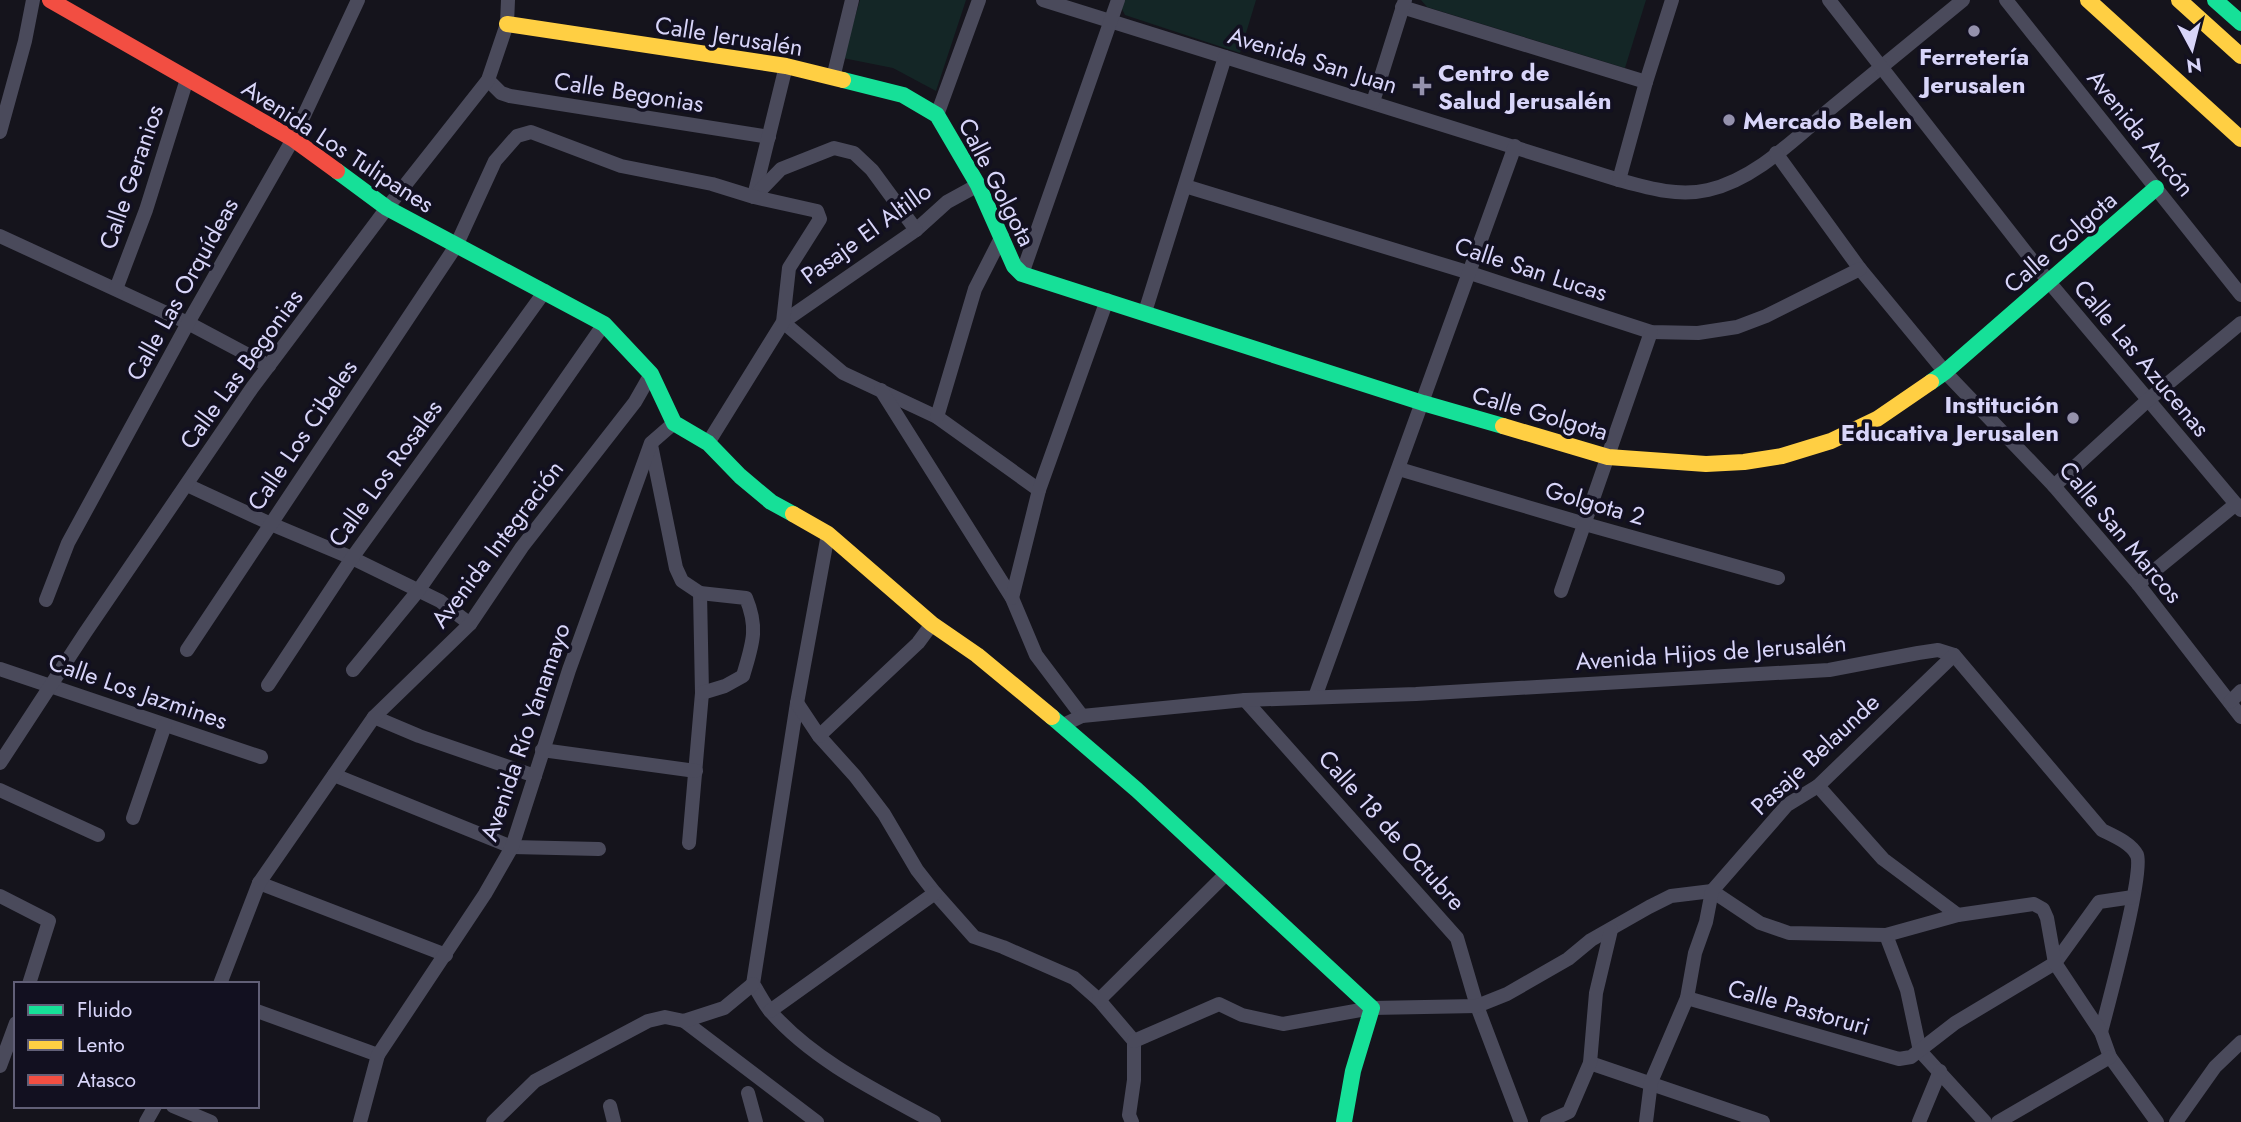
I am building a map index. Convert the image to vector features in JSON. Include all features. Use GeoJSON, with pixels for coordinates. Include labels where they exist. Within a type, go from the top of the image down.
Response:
{"type":"FeatureCollection","features":[{"type":"Feature","properties":{"kind":"main road","name":"Avenida Los Tulipanes"},"geometry":{"type":"LineString","coordinates":[[50,0],[293,139],[387,208],[604,324],[651,374],[674,423]]}},
{"type":"Feature","properties":{"kind":"main road"},"geometry":{"type":"LineString","coordinates":[[2088,0],[2241,139]]}},
{"type":"Feature","properties":{"kind":"main road"},"geometry":{"type":"LineString","coordinates":[[2179,0],[2241,56]]}},
{"type":"Feature","properties":{"kind":"main road"},"geometry":{"type":"LineString","coordinates":[[2215,0],[2241,23]]}},
{"type":"Feature","properties":{"kind":"main road","name":"Calle Jerusalén"},"geometry":{"type":"LineString","coordinates":[[507,24],[786,66],[903,95],[937,115]]}},
{"type":"Feature","properties":{"kind":"main road","name":"Calle Golgota"},"geometry":{"type":"LineString","coordinates":[[937,115],[978,185],[1014,266],[1022,274],[1423,403],[1608,457],[1706,464],[1782,456],[1831,441],[1877,419],[1945,372],[2156,188]]}},
{"type":"Feature","properties":{"kind":"main road"},"geometry":{"type":"LineString","coordinates":[[674,423],[708,443],[740,476],[771,502],[828,534],[932,624],[977,655],[1137,790],[1372,1008],[1353,1071],[1344,1122]]}},
{"type":"Feature","properties":{"kind":"street"},"geometry":{"type":"LineString","coordinates":[[0,132],[25,41],[33,0]]}},
{"type":"Feature","properties":{"kind":"street","name":"Calle Las Orquídeas"},"geometry":{"type":"LineString","coordinates":[[46,600],[68,543],[188,323],[293,139],[358,0]]}},
{"type":"Feature","properties":{"kind":"street","name":"Calle Las Begonias"},"geometry":{"type":"LineString","coordinates":[[0,763],[269,366],[387,208],[488,80],[507,24],[508,0]]}},
{"type":"Feature","properties":{"kind":"street"},"geometry":{"type":"LineString","coordinates":[[834,78],[852,0]]}},
{"type":"Feature","properties":{"kind":"street"},"geometry":{"type":"LineString","coordinates":[[937,115],[979,0]]}},
{"type":"Feature","properties":{"kind":"street","name":"Avenida San Juan"},"geometry":{"type":"LineString","coordinates":[[1042,0],[1619,180],[1679,193],[1704,191],[1738,179],[1776,153],[1963,0]]}},
{"type":"Feature","properties":{"kind":"street"},"geometry":{"type":"LineString","coordinates":[[1022,274],[1118,0]]}},
{"type":"Feature","properties":{"kind":"street"},"geometry":{"type":"LineString","coordinates":[[1619,180],[1672,0]]}},
{"type":"Feature","properties":{"kind":"street","name":"Calle Las Azucenas"},"geometry":{"type":"LineString","coordinates":[[1829,0],[2049,282],[2239,507]]}},
{"type":"Feature","properties":{"kind":"street","name":"Avenida Ancón"},"geometry":{"type":"LineString","coordinates":[[2006,0],[2241,295]]}},
{"type":"Feature","properties":{"kind":"street"},"geometry":{"type":"LineString","coordinates":[[1373,102],[1404,3],[1646,82]]}},
{"type":"Feature","properties":{"kind":"street"},"geometry":{"type":"LineString","coordinates":[[1145,312],[1225,57]]}},
{"type":"Feature","properties":{"kind":"street"},"geometry":{"type":"LineString","coordinates":[[754,197],[786,66]]}},
{"type":"Feature","properties":{"kind":"street","name":"Calle Geranios"},"geometry":{"type":"LineString","coordinates":[[116,289],[146,210],[187,79]]}},
{"type":"Feature","properties":{"kind":"street","name":"Calle Begonias"},"geometry":{"type":"LineString","coordinates":[[488,80],[501,93],[510,96],[769,137]]}},
{"type":"Feature","properties":{"kind":"street","name":"Calle Los Cibeles"},"geometry":{"type":"LineString","coordinates":[[187,650],[456,246],[495,161],[516,136],[531,132],[621,166],[712,184],[754,197],[817,211],[820,219],[789,268],[783,321]]}},
{"type":"Feature","properties":{"kind":"street"},"geometry":{"type":"LineString","coordinates":[[1315,697],[1423,403],[1467,272],[1515,146]]}},
{"type":"Feature","properties":{"kind":"street"},"geometry":{"type":"LineString","coordinates":[[754,197],[781,169],[834,148],[854,153],[872,170],[916,230]]}},
{"type":"Feature","properties":{"kind":"street","name":"Calle San Marcos"},"geometry":{"type":"LineString","coordinates":[[1776,153],[1860,269],[1945,372],[2054,486],[2138,584],[2241,717]]}},
{"type":"Feature","properties":{"kind":"street","name":"Pasaje El Altillo"},"geometry":{"type":"LineString","coordinates":[[783,321],[916,230],[947,202],[978,185]]}},
{"type":"Feature","properties":{"kind":"street","name":"Calle San Lucas"},"geometry":{"type":"LineString","coordinates":[[1185,186],[1467,272],[1651,332],[1698,333],[1737,327],[1766,316],[1860,269]]}},
{"type":"Feature","properties":{"kind":"street"},"geometry":{"type":"LineString","coordinates":[[0,236],[188,323],[269,366]]}},
{"type":"Feature","properties":{"kind":"street"},"geometry":{"type":"LineString","coordinates":[[937,417],[975,289],[1002,236]]}},
{"type":"Feature","properties":{"kind":"street","name":"Calle Los Rosales"},"geometry":{"type":"LineString","coordinates":[[268,685],[352,558],[545,291]]}},
{"type":"Feature","properties":{"kind":"street"},"geometry":{"type":"LineString","coordinates":[[1012,598],[1039,490],[1107,300]]}},
{"type":"Feature","properties":{"kind":"street"},"geometry":{"type":"LineString","coordinates":[[708,443],[783,321],[843,373],[880,388],[937,417],[1039,490]]}},
{"type":"Feature","properties":{"kind":"street"},"geometry":{"type":"LineString","coordinates":[[2054,486],[2148,400],[2241,323]]}},
{"type":"Feature","properties":{"kind":"street"},"geometry":{"type":"LineString","coordinates":[[353,670],[418,591],[604,324]]}},
{"type":"Feature","properties":{"kind":"street"},"geometry":{"type":"LineString","coordinates":[[1561,591],[1651,332]]}},
{"type":"Feature","properties":{"kind":"street","name":"Avenida Integración"},"geometry":{"type":"LineString","coordinates":[[221,982],[259,883],[374,717],[470,624],[522,547],[635,402],[651,374]]}},
{"type":"Feature","properties":{"kind":"street"},"geometry":{"type":"LineString","coordinates":[[880,388],[1012,598],[1036,655],[1082,716]]}},
{"type":"Feature","properties":{"kind":"street"},"geometry":{"type":"LineString","coordinates":[[674,423],[650,443],[681,581],[700,593],[746,598],[754,616],[754,637],[743,676],[725,686],[702,692]]}},
{"type":"Feature","properties":{"kind":"street","name":"Avenida Río Yanamayo"},"geometry":{"type":"LineString","coordinates":[[360,1122],[378,1055],[446,955],[512,846],[542,750],[650,443]]}},
{"type":"Feature","properties":{"kind":"street","name":"Golgota 2"},"geometry":{"type":"LineString","coordinates":[[1399,469],[1778,578]]}},
{"type":"Feature","properties":{"kind":"street"},"geometry":{"type":"LineString","coordinates":[[187,485],[352,558],[440,601],[470,624]]}},
{"type":"Feature","properties":{"kind":"street"},"geometry":{"type":"LineString","coordinates":[[2138,584],[2239,507]]}},
{"type":"Feature","properties":{"kind":"street"},"geometry":{"type":"LineString","coordinates":[[828,534],[797,703],[753,984],[770,1011],[806,1045],[844,1072],[934,1122]]}},
{"type":"Feature","properties":{"kind":"street"},"geometry":{"type":"LineString","coordinates":[[689,843],[702,692],[700,593]]}},
{"type":"Feature","properties":{"kind":"street"},"geometry":{"type":"LineString","coordinates":[[819,736],[918,643],[932,624]]}},
{"type":"Feature","properties":{"kind":"street","name":"Avenida Hijos de Jerusalén"},"geometry":{"type":"LineString","coordinates":[[1061,726],[1082,716],[1245,700],[1829,670],[1938,650],[1954,655]]}},
{"type":"Feature","properties":{"kind":"street"},"geometry":{"type":"LineString","coordinates":[[1954,655],[2102,830],[2127,844],[2136,854],[2139,866],[2133,897],[2101,1032]]}},
{"type":"Feature","properties":{"kind":"street","name":"Pasaje Belaunde"},"geometry":{"type":"LineString","coordinates":[[1712,891],[1787,806],[1818,786],[1954,655]]}},
{"type":"Feature","properties":{"kind":"street","name":"Calle Los Jazmines"},"geometry":{"type":"LineString","coordinates":[[0,669],[261,757]]}},
{"type":"Feature","properties":{"kind":"street"},"geometry":{"type":"LineString","coordinates":[[2230,702],[2241,691]]}},
{"type":"Feature","properties":{"kind":"street","name":"Calle 18 de Octubre"},"geometry":{"type":"LineString","coordinates":[[1245,700],[1457,938],[1477,1006],[1521,1122]]}},
{"type":"Feature","properties":{"kind":"street"},"geometry":{"type":"LineString","coordinates":[[797,703],[819,736],[884,814],[917,870],[974,937],[1074,978],[1099,1000],[1133,1041],[1134,1080],[1129,1115],[1132,1122]]}},
{"type":"Feature","properties":{"kind":"street"},"geometry":{"type":"LineString","coordinates":[[374,717],[419,736],[535,776]]}},
{"type":"Feature","properties":{"kind":"street"},"geometry":{"type":"LineString","coordinates":[[133,818],[165,725]]}},
{"type":"Feature","properties":{"kind":"street"},"geometry":{"type":"LineString","coordinates":[[542,750],[696,771]]}},
{"type":"Feature","properties":{"kind":"street"},"geometry":{"type":"LineString","coordinates":[[334,775],[512,846],[599,849]]}},
{"type":"Feature","properties":{"kind":"street"},"geometry":{"type":"LineString","coordinates":[[1818,786],[1883,859],[1958,915]]}},
{"type":"Feature","properties":{"kind":"street"},"geometry":{"type":"LineString","coordinates":[[0,790],[98,835]]}},
{"type":"Feature","properties":{"kind":"street"},"geometry":{"type":"LineString","coordinates":[[1099,1000],[1226,874]]}},
{"type":"Feature","properties":{"kind":"street"},"geometry":{"type":"LineString","coordinates":[[259,883],[446,955]]}},
{"type":"Feature","properties":{"kind":"street"},"geometry":{"type":"LineString","coordinates":[[1646,1122],[1651,1082],[1687,998],[1695,953],[1706,922],[1712,891]]}},
{"type":"Feature","properties":{"kind":"street"},"geometry":{"type":"LineString","coordinates":[[1133,1041],[1219,1004],[1242,1015],[1283,1024],[1372,1008],[1477,1006],[1532,980],[1568,959],[1591,940],[1671,896],[1712,891],[1760,923],[1789,933],[1886,935],[1958,915],[2034,904],[2043,909],[2054,963],[2101,1032],[2110,1056],[2157,1122]]}},
{"type":"Feature","properties":{"kind":"street"},"geometry":{"type":"LineString","coordinates":[[770,1011],[935,893]]}},
{"type":"Feature","properties":{"kind":"street"},"geometry":{"type":"LineString","coordinates":[[0,896],[49,920],[30,982]]}},
{"type":"Feature","properties":{"kind":"street"},"geometry":{"type":"LineString","coordinates":[[1920,1051],[1955,1023],[2054,963],[2099,902],[2133,897]]}},
{"type":"Feature","properties":{"kind":"street"},"geometry":{"type":"LineString","coordinates":[[1547,1122],[1569,1112],[1590,1063],[1596,993],[1611,930]]}},
{"type":"Feature","properties":{"kind":"street"},"geometry":{"type":"LineString","coordinates":[[1886,935],[1907,990],[1920,1051],[1985,1122]]}},
{"type":"Feature","properties":{"kind":"street"},"geometry":{"type":"LineString","coordinates":[[684,1021],[724,1008],[753,984]]}},
{"type":"Feature","properties":{"kind":"street","name":"Calle Pastoruri"},"geometry":{"type":"LineString","coordinates":[[1687,998],[1899,1059],[1920,1051]]}},
{"type":"Feature","properties":{"kind":"street"},"geometry":{"type":"LineString","coordinates":[[259,1012],[378,1055]]}},
{"type":"Feature","properties":{"kind":"street"},"geometry":{"type":"LineString","coordinates":[[494,1122],[535,1081],[648,1021],[665,1017],[684,1021],[817,1122]]}},
{"type":"Feature","properties":{"kind":"street"},"geometry":{"type":"LineString","coordinates":[[0,1066],[11,1033]]}},
{"type":"Feature","properties":{"kind":"street"},"geometry":{"type":"LineString","coordinates":[[2176,1122],[2215,1068],[2241,1042]]}},
{"type":"Feature","properties":{"kind":"street"},"geometry":{"type":"LineString","coordinates":[[1998,1122],[2110,1056]]}},
{"type":"Feature","properties":{"kind":"street"},"geometry":{"type":"LineString","coordinates":[[1590,1063],[1763,1122]]}},
{"type":"Feature","properties":{"kind":"street"},"geometry":{"type":"LineString","coordinates":[[1919,1122],[1940,1071]]}},
{"type":"Feature","properties":{"kind":"street"},"geometry":{"type":"LineString","coordinates":[[748,1093],[756,1122]]}},
{"type":"Feature","properties":{"kind":"street"},"geometry":{"type":"LineString","coordinates":[[610,1106],[614,1122]]}},
{"type":"Feature","properties":{"kind":"street"},"geometry":{"type":"LineString","coordinates":[[178,1108],[211,1122]]}},
{"type":"Feature","properties":{"kind":"shaded area"},"geometry":{"type":"Polygon","coordinates":[[[860,0],[966,0],[936,91],[893,68],[843,58],[860,0]]]}},
{"type":"Feature","properties":{"kind":"shaded area"},"geometry":{"type":"Polygon","coordinates":[[[1124,0],[1256,0],[1240,53],[1125,15],[1121,7],[1124,0]]]}},
{"type":"Feature","properties":{"kind":"shaded area"},"geometry":{"type":"Polygon","coordinates":[[[1421,0],[1646,0],[1625,68],[1427,7],[1421,0]]]}},
{"type":"Feature","properties":{"kind":"traffic: fast"},"geometry":{"type":"LineString","coordinates":[[2215,0],[2241,23]]}},
{"type":"Feature","properties":{"kind":"traffic: fast"},"geometry":{"type":"LineString","coordinates":[[843,80],[903,95],[937,115],[978,185],[1014,266],[1022,274],[1423,403],[1503,426]]}},
{"type":"Feature","properties":{"kind":"traffic: fast"},"geometry":{"type":"LineString","coordinates":[[337,171],[387,208],[604,324],[651,374],[674,423],[708,443],[740,476],[771,502],[793,514]]}},
{"type":"Feature","properties":{"kind":"traffic: fast"},"geometry":{"type":"LineString","coordinates":[[1931,382],[2156,188]]}},
{"type":"Feature","properties":{"kind":"traffic: fast"},"geometry":{"type":"LineString","coordinates":[[1052,717],[1137,790],[1372,1008],[1353,1071],[1344,1122]]}},
{"type":"Feature","properties":{"kind":"traffic: slow"},"geometry":{"type":"LineString","coordinates":[[2088,0],[2241,139]]}},
{"type":"Feature","properties":{"kind":"traffic: slow"},"geometry":{"type":"LineString","coordinates":[[2179,0],[2241,56]]}},
{"type":"Feature","properties":{"kind":"traffic: slow"},"geometry":{"type":"LineString","coordinates":[[507,24],[786,66],[843,80]]}},
{"type":"Feature","properties":{"kind":"traffic: slow"},"geometry":{"type":"LineString","coordinates":[[1503,426],[1608,457],[1706,464],[1744,462],[1782,456],[1831,441],[1877,419],[1931,382]]}},
{"type":"Feature","properties":{"kind":"traffic: slow"},"geometry":{"type":"LineString","coordinates":[[793,514],[828,534],[932,624],[977,655],[1052,717]]}},
{"type":"Feature","properties":{"kind":"traffic: jam"},"geometry":{"type":"LineString","coordinates":[[50,0],[293,139],[337,171]]}},
{"type":"Feature","properties":{"kind":"place","name":"Ferretería Jerusalen"},"geometry":{"type":"Point","coordinates":[1974,31]}},
{"type":"Feature","properties":{"kind":"place","name":"Centro de Salud Jerusalén"},"geometry":{"type":"Point","coordinates":[1422,86]}},
{"type":"Feature","properties":{"kind":"place","name":"Mercado Belen"},"geometry":{"type":"Point","coordinates":[1729,120]}},
{"type":"Feature","properties":{"kind":"place","name":"Institución Educativa Jerusalen"},"geometry":{"type":"Point","coordinates":[2073,418]}}]}
